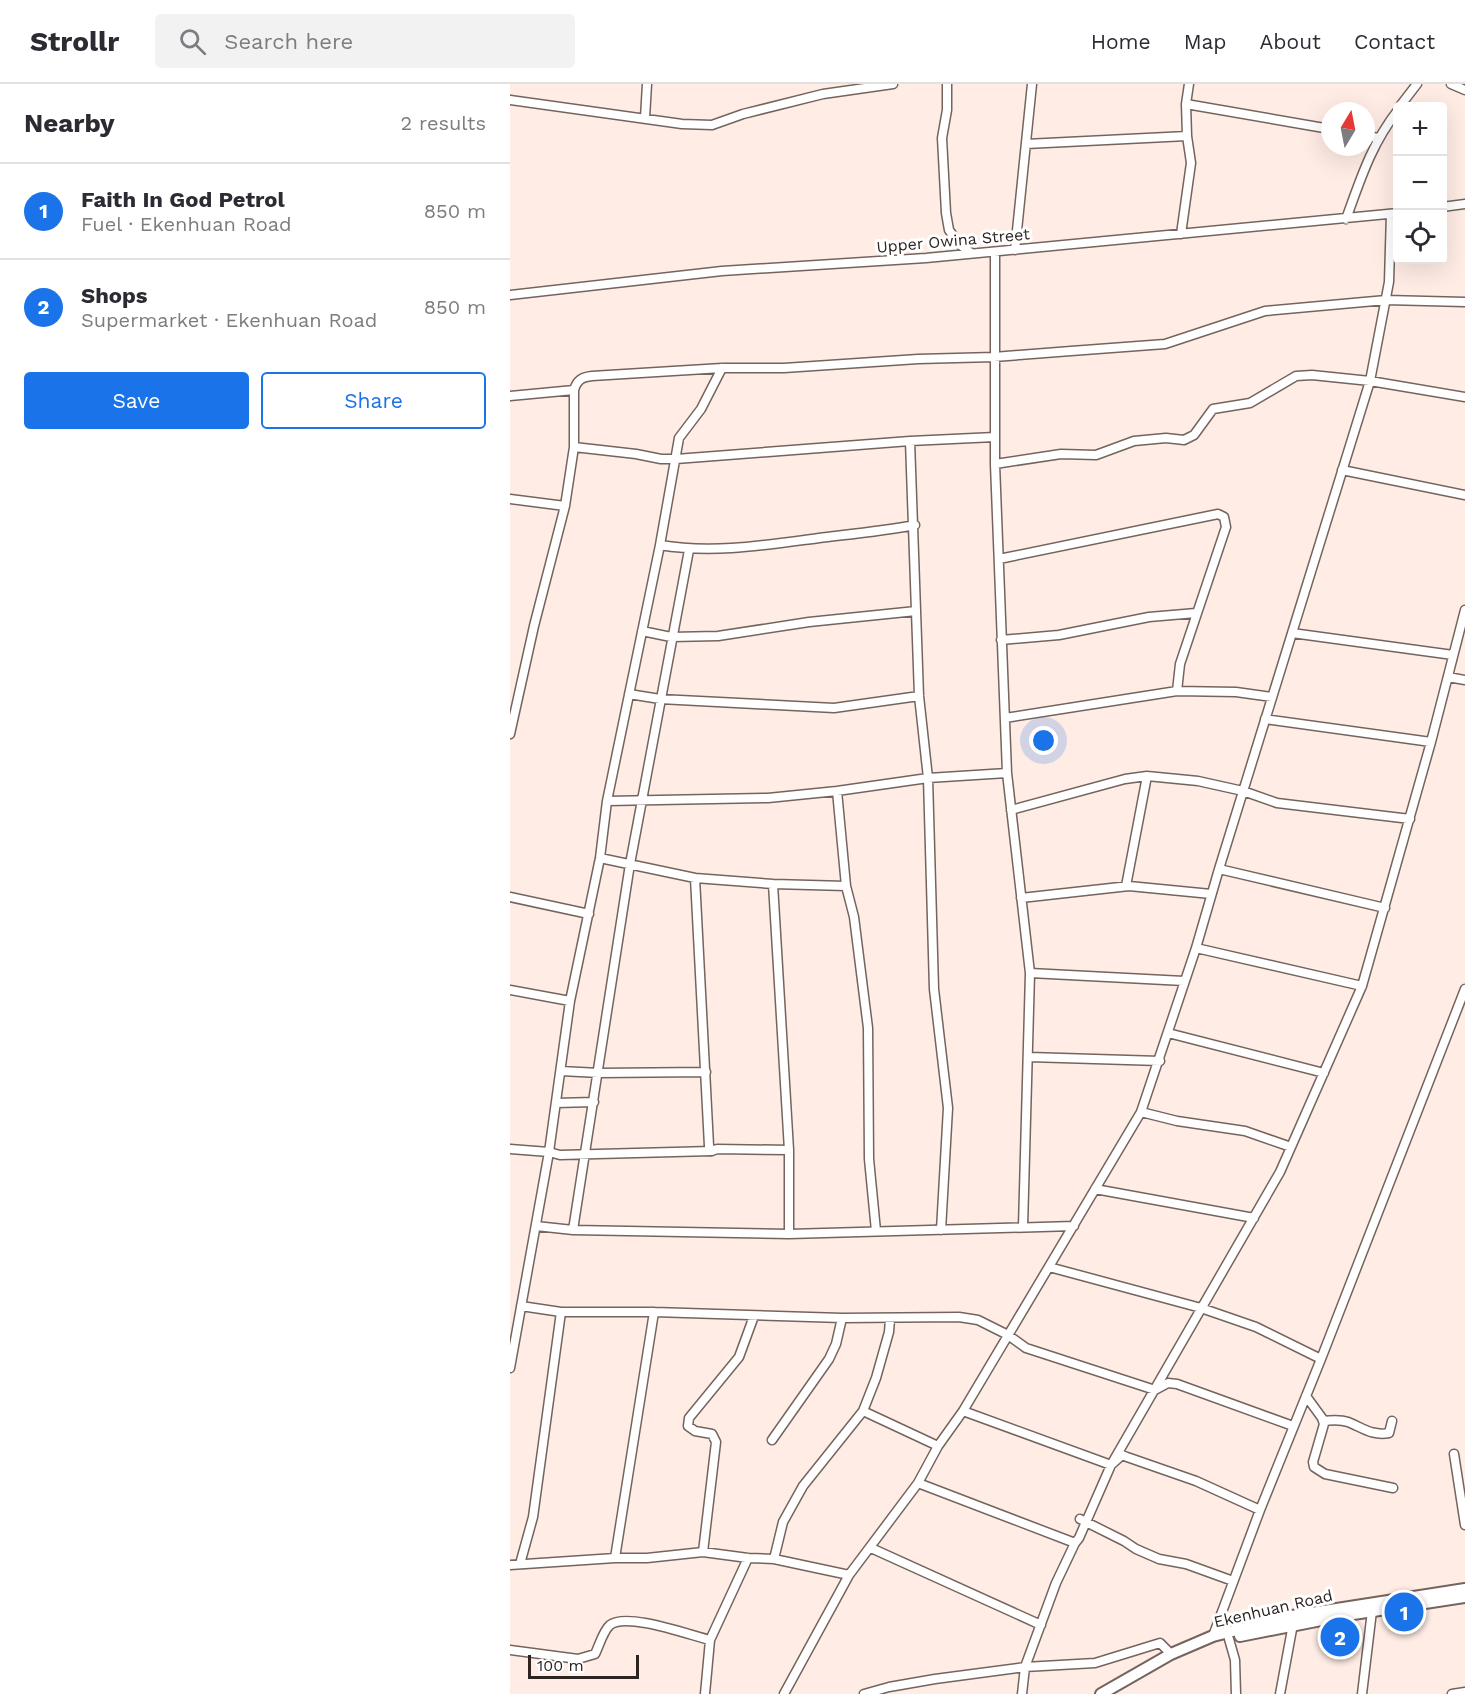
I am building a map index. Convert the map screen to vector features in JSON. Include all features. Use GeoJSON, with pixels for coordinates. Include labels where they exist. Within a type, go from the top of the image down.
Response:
{"type":"FeatureCollection","features":[{"type":"Feature","properties":{"kind":"main road","name":"Ekenhuan Road"},"geometry":{"type":"LineString","coordinates":[[1101,1694],[1171,1654],[1213,1636],[1292,1616],[1465,1589]]}},
{"type":"Feature","properties":{"kind":"main road","name":"Ekenhuan Road"},"geometry":{"type":"LineString","coordinates":[[1116,1694],[1171,1661],[1205,1646],[1229,1639],[1293,1624],[1465,1597]]}},
{"type":"Feature","properties":{"kind":"street"},"geometry":{"type":"LineString","coordinates":[[645,118],[647,84]]}},
{"type":"Feature","properties":{"kind":"street"},"geometry":{"type":"LineString","coordinates":[[510,100],[682,124],[712,125],[743,114],[823,94],[893,84]]}},
{"type":"Feature","properties":{"kind":"street"},"geometry":{"type":"LineString","coordinates":[[948,84],[947,110],[942,138],[946,213],[949,230],[959,244],[971,254]]}},
{"type":"Feature","properties":{"kind":"street"},"geometry":{"type":"LineString","coordinates":[[1015,250],[1032,84]]}},
{"type":"Feature","properties":{"kind":"street"},"geometry":{"type":"LineString","coordinates":[[1181,234],[1191,163],[1186,104],[1189,84]]}},
{"type":"Feature","properties":{"kind":"street"},"geometry":{"type":"LineString","coordinates":[[1404,102],[1417,84]]}},
{"type":"Feature","properties":{"kind":"street"},"geometry":{"type":"LineString","coordinates":[[1451,84],[1465,90]]}},
{"type":"Feature","properties":{"kind":"street"},"geometry":{"type":"LineString","coordinates":[[1186,104],[1321,127]]}},
{"type":"Feature","properties":{"kind":"street"},"geometry":{"type":"LineString","coordinates":[[1346,219],[1368,157],[1393,117]]}},
{"type":"Feature","properties":{"kind":"street"},"geometry":{"type":"LineString","coordinates":[[1026,144],[1187,136]]}},
{"type":"Feature","properties":{"kind":"street"},"geometry":{"type":"LineString","coordinates":[[1375,137],[1379,138]]}},
{"type":"Feature","properties":{"kind":"street"},"geometry":{"type":"LineString","coordinates":[[1447,206],[1465,204]]}},
{"type":"Feature","properties":{"kind":"street","name":"Upper Owina Street"},"geometry":{"type":"LineString","coordinates":[[510,294],[722,271],[995,252],[1393,214]]}},
{"type":"Feature","properties":{"kind":"street"},"geometry":{"type":"LineString","coordinates":[[784,1694],[849,1575],[918,1483],[938,1446],[963,1411],[1141,1112],[1196,948],[1370,381],[1389,282],[1393,228]]}},
{"type":"Feature","properties":{"kind":"street"},"geometry":{"type":"LineString","coordinates":[[995,252],[994,464],[1007,773],[1030,973],[1023,1227]]}},
{"type":"Feature","properties":{"kind":"street"},"geometry":{"type":"LineString","coordinates":[[510,734],[534,626],[566,506],[574,447],[574,390],[577,382],[583,377],[722,368],[784,368],[918,359],[994,357],[1165,344],[1265,311],[1386,300],[1465,302]]}},
{"type":"Feature","properties":{"kind":"street"},"geometry":{"type":"LineString","coordinates":[[510,1368],[514,1324],[521,1306],[549,1152],[570,1001],[600,858],[607,801],[660,545],[679,438],[701,409],[722,368]]}},
{"type":"Feature","properties":{"kind":"street"},"geometry":{"type":"LineString","coordinates":[[994,464],[1061,454],[1096,455],[1134,441],[1167,438],[1184,440],[1194,435],[1213,409],[1250,403],[1296,376],[1312,375],[1370,381],[1465,397]]}},
{"type":"Feature","properties":{"kind":"street"},"geometry":{"type":"LineString","coordinates":[[510,396],[574,390]]}},
{"type":"Feature","properties":{"kind":"street"},"geometry":{"type":"LineString","coordinates":[[574,447],[676,459],[995,436]]}},
{"type":"Feature","properties":{"kind":"street"},"geometry":{"type":"LineString","coordinates":[[910,441],[915,525],[919,696],[928,778],[934,989],[948,1108],[941,1230]]}},
{"type":"Feature","properties":{"kind":"street"},"geometry":{"type":"LineString","coordinates":[[1342,470],[1465,495]]}},
{"type":"Feature","properties":{"kind":"street"},"geometry":{"type":"LineString","coordinates":[[510,499],[566,506]]}},
{"type":"Feature","properties":{"kind":"street"},"geometry":{"type":"LineString","coordinates":[[999,559],[1218,514],[1224,517],[1226,527],[1180,664],[1177,692]]}},
{"type":"Feature","properties":{"kind":"street"},"geometry":{"type":"LineString","coordinates":[[660,545],[688,550],[752,547],[878,532],[915,525]]}},
{"type":"Feature","properties":{"kind":"street"},"geometry":{"type":"LineString","coordinates":[[573,1230],[630,864],[688,550]]}},
{"type":"Feature","properties":{"kind":"street"},"geometry":{"type":"LineString","coordinates":[[1022,1694],[1025,1667],[1056,1583],[1079,1538],[1111,1465],[1280,1172],[1362,986],[1410,819],[1465,610]]}},
{"type":"Feature","properties":{"kind":"street"},"geometry":{"type":"LineString","coordinates":[[642,631],[671,637],[718,636],[809,622],[916,611]]}},
{"type":"Feature","properties":{"kind":"street"},"geometry":{"type":"LineString","coordinates":[[1001,640],[1059,635],[1149,617],[1196,613]]}},
{"type":"Feature","properties":{"kind":"street"},"geometry":{"type":"LineString","coordinates":[[1292,633],[1453,656]]}},
{"type":"Feature","properties":{"kind":"street"},"geometry":{"type":"LineString","coordinates":[[1448,677],[1465,680]]}},
{"type":"Feature","properties":{"kind":"street"},"geometry":{"type":"LineString","coordinates":[[1005,718],[1177,692],[1236,692],[1272,697]]}},
{"type":"Feature","properties":{"kind":"street"},"geometry":{"type":"LineString","coordinates":[[628,694],[660,699],[834,708],[919,696]]}},
{"type":"Feature","properties":{"kind":"street"},"geometry":{"type":"LineString","coordinates":[[1265,718],[1431,742]]}},
{"type":"Feature","properties":{"kind":"street"},"geometry":{"type":"LineString","coordinates":[[607,801],[768,798],[928,778],[1007,773]]}},
{"type":"Feature","properties":{"kind":"street"},"geometry":{"type":"LineString","coordinates":[[1011,810],[1125,779],[1147,776],[1198,781],[1243,791],[1277,803],[1410,819]]}},
{"type":"Feature","properties":{"kind":"street"},"geometry":{"type":"LineString","coordinates":[[1126,886],[1147,776]]}},
{"type":"Feature","properties":{"kind":"street"},"geometry":{"type":"LineString","coordinates":[[837,790],[846,886],[855,917],[868,1028],[869,1159],[876,1231]]}},
{"type":"Feature","properties":{"kind":"street"},"geometry":{"type":"LineString","coordinates":[[600,858],[695,878],[773,884],[846,886]]}},
{"type":"Feature","properties":{"kind":"street"},"geometry":{"type":"LineString","coordinates":[[1219,869],[1385,908]]}},
{"type":"Feature","properties":{"kind":"street"},"geometry":{"type":"LineString","coordinates":[[695,878],[709,1146],[712,1151]]}},
{"type":"Feature","properties":{"kind":"street"},"geometry":{"type":"LineString","coordinates":[[773,884],[789,1150],[789,1234]]}},
{"type":"Feature","properties":{"kind":"street"},"geometry":{"type":"LineString","coordinates":[[1021,898],[1126,886],[1211,894]]}},
{"type":"Feature","properties":{"kind":"street"},"geometry":{"type":"LineString","coordinates":[[510,897],[589,914]]}},
{"type":"Feature","properties":{"kind":"street"},"geometry":{"type":"LineString","coordinates":[[1196,948],[1362,986]]}},
{"type":"Feature","properties":{"kind":"street"},"geometry":{"type":"LineString","coordinates":[[1030,973],[1184,981]]}},
{"type":"Feature","properties":{"kind":"street"},"geometry":{"type":"LineString","coordinates":[[1213,1636],[1260,1510],[1465,989]]}},
{"type":"Feature","properties":{"kind":"street"},"geometry":{"type":"LineString","coordinates":[[510,990],[570,1001]]}},
{"type":"Feature","properties":{"kind":"street"},"geometry":{"type":"LineString","coordinates":[[1168,1033],[1324,1073]]}},
{"type":"Feature","properties":{"kind":"street"},"geometry":{"type":"LineString","coordinates":[[1029,1057],[1160,1061]]}},
{"type":"Feature","properties":{"kind":"street"},"geometry":{"type":"LineString","coordinates":[[561,1071],[706,1072]]}},
{"type":"Feature","properties":{"kind":"street"},"geometry":{"type":"LineString","coordinates":[[556,1102],[594,1102]]}},
{"type":"Feature","properties":{"kind":"street"},"geometry":{"type":"LineString","coordinates":[[1141,1112],[1177,1121],[1245,1131],[1291,1147]]}},
{"type":"Feature","properties":{"kind":"street"},"geometry":{"type":"LineString","coordinates":[[510,1149],[560,1155],[712,1151],[717,1149],[789,1150]]}},
{"type":"Feature","properties":{"kind":"street"},"geometry":{"type":"LineString","coordinates":[[1095,1189],[1254,1218]]}},
{"type":"Feature","properties":{"kind":"street"},"geometry":{"type":"LineString","coordinates":[[536,1226],[573,1230],[789,1234],[1074,1226]]}},
{"type":"Feature","properties":{"kind":"street"},"geometry":{"type":"LineString","coordinates":[[1049,1267],[1201,1308],[1256,1327],[1321,1359]]}},
{"type":"Feature","properties":{"kind":"street"},"geometry":{"type":"LineString","coordinates":[[521,1306],[561,1312],[654,1312],[890,1319],[959,1317],[978,1320],[1008,1335],[1026,1348],[1155,1390],[1168,1383],[1177,1384],[1293,1426]]}},
{"type":"Feature","properties":{"kind":"street"},"geometry":{"type":"LineString","coordinates":[[561,1312],[533,1517],[515,1564],[647,1558],[703,1552],[774,1559],[849,1575]]}},
{"type":"Feature","properties":{"kind":"street"},"geometry":{"type":"LineString","coordinates":[[615,1558],[654,1312]]}},
{"type":"Feature","properties":{"kind":"street"},"geometry":{"type":"LineString","coordinates":[[703,1552],[716,1442],[712,1434],[695,1431],[688,1426],[689,1418],[739,1357],[754,1316]]}},
{"type":"Feature","properties":{"kind":"street"},"geometry":{"type":"LineString","coordinates":[[772,1440],[829,1359],[836,1344],[842,1318]]}},
{"type":"Feature","properties":{"kind":"street"},"geometry":{"type":"LineString","coordinates":[[774,1559],[783,1522],[803,1486],[863,1411],[876,1378],[889,1332],[890,1319]]}},
{"type":"Feature","properties":{"kind":"street"},"geometry":{"type":"LineString","coordinates":[[1306,1396],[1323,1421],[1313,1462],[1314,1467],[1325,1474],[1393,1488]]}},
{"type":"Feature","properties":{"kind":"street"},"geometry":{"type":"LineString","coordinates":[[863,1411],[938,1446]]}},
{"type":"Feature","properties":{"kind":"street"},"geometry":{"type":"LineString","coordinates":[[963,1411],[1111,1465]]}},
{"type":"Feature","properties":{"kind":"street"},"geometry":{"type":"LineString","coordinates":[[1323,1421],[1348,1422],[1371,1433],[1385,1434],[1389,1433],[1392,1421]]}},
{"type":"Feature","properties":{"kind":"street"},"geometry":{"type":"LineString","coordinates":[[1454,1454],[1465,1525]]}},
{"type":"Feature","properties":{"kind":"street"},"geometry":{"type":"LineString","coordinates":[[1111,1465],[1122,1455],[1196,1481],[1260,1510]]}},
{"type":"Feature","properties":{"kind":"street"},"geometry":{"type":"LineString","coordinates":[[918,1483],[1075,1543]]}},
{"type":"Feature","properties":{"kind":"street"},"geometry":{"type":"LineString","coordinates":[[1080,1519],[1151,1556],[1186,1564],[1233,1581]]}},
{"type":"Feature","properties":{"kind":"street"},"geometry":{"type":"LineString","coordinates":[[871,1548],[1041,1625]]}},
{"type":"Feature","properties":{"kind":"street"},"geometry":{"type":"LineString","coordinates":[[705,1694],[710,1641],[748,1558]]}},
{"type":"Feature","properties":{"kind":"street"},"geometry":{"type":"LineString","coordinates":[[1362,1694],[1372,1611]]}},
{"type":"Feature","properties":{"kind":"street"},"geometry":{"type":"LineString","coordinates":[[510,1650],[578,1659],[596,1654],[608,1626],[616,1622],[634,1621],[710,1641]]}},
{"type":"Feature","properties":{"kind":"street"},"geometry":{"type":"LineString","coordinates":[[1280,1694],[1293,1624]]}},
{"type":"Feature","properties":{"kind":"street"},"geometry":{"type":"LineString","coordinates":[[1229,1639],[1235,1660],[1236,1694]]}},
{"type":"Feature","properties":{"kind":"street"},"geometry":{"type":"LineString","coordinates":[[864,1694],[935,1679],[1025,1667],[1095,1663],[1160,1643],[1171,1654]]}},
{"type":"Feature","properties":{"kind":"street"},"geometry":{"type":"LineString","coordinates":[[1452,1694],[1465,1692]]}},
{"type":"Feature","properties":{"kind":"place","name":"Faith In God Petrol"},"geometry":{"type":"Point","coordinates":[1404,1612]}},
{"type":"Feature","properties":{"kind":"place","name":"Shops"},"geometry":{"type":"Point","coordinates":[1340,1637]}}]}
